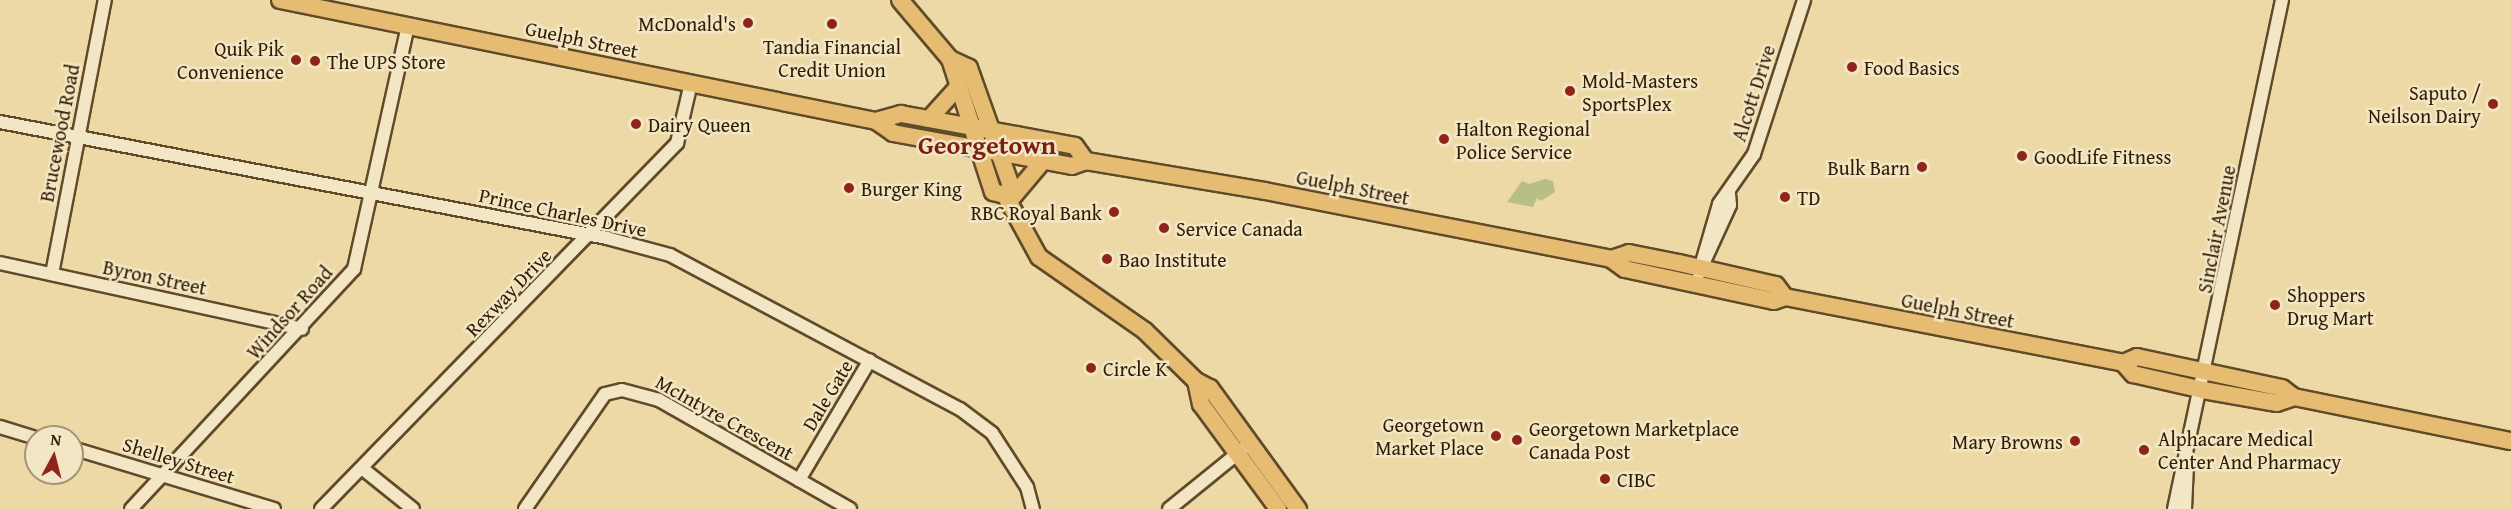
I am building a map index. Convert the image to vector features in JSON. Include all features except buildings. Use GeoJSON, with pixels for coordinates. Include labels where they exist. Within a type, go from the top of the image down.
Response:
{"type":"FeatureCollection","features":[{"type":"Feature","properties":{"kind":"main road","name":"Guelph Street"},"geometry":{"type":"LineString","coordinates":[[279,0],[876,121],[893,133],[980,150],[1072,166],[1086,160],[1611,259],[1629,253],[1698,276],[1776,285],[1785,297],[2123,363],[2137,357],[2282,388],[2294,397],[2511,441]]}},
{"type":"Feature","properties":{"kind":"main road"},"geometry":{"type":"LineString","coordinates":[[900,0],[950,59],[993,192],[1006,199],[1039,257],[1145,331],[1196,381],[1210,387],[1298,509]]}},
{"type":"Feature","properties":{"kind":"main road"},"geometry":{"type":"LineString","coordinates":[[950,59],[969,68],[1002,153],[1011,186],[1006,199]]}},
{"type":"Feature","properties":{"kind":"main road"},"geometry":{"type":"LineString","coordinates":[[929,119],[958,87]]}},
{"type":"Feature","properties":{"kind":"main road","name":"Guelph Street"},"geometry":{"type":"LineString","coordinates":[[876,121],[901,114],[1075,146],[1086,160]]}},
{"type":"Feature","properties":{"kind":"main road"},"geometry":{"type":"LineString","coordinates":[[1006,199],[1043,161]]}},
{"type":"Feature","properties":{"kind":"main road","name":"Guelph Street"},"geometry":{"type":"LineString","coordinates":[[2123,363],[2133,374],[2203,390],[2277,403],[2294,397]]}},
{"type":"Feature","properties":{"kind":"main road"},"geometry":{"type":"LineString","coordinates":[[1196,381],[1201,404],[1278,509]]}},
{"type":"Feature","properties":{"kind":"street","name":"Brucewood Road"},"geometry":{"type":"LineString","coordinates":[[52,274],[105,0]]}},
{"type":"Feature","properties":{"kind":"street","name":"Alcott Drive"},"geometry":{"type":"LineString","coordinates":[[1698,276],[1709,228],[1754,154],[1804,0]]}},
{"type":"Feature","properties":{"kind":"street","name":"Sinclair Avenue"},"geometry":{"type":"LineString","coordinates":[[2174,509],[2176,495],[2187,465],[2203,390],[2282,0]]}},
{"type":"Feature","properties":{"kind":"street","name":"Windsor Road"},"geometry":{"type":"LineString","coordinates":[[130,509],[302,329],[354,268],[373,194],[408,25]]}},
{"type":"Feature","properties":{"kind":"street","name":"Rexway Drive"},"geometry":{"type":"LineString","coordinates":[[321,509],[363,469],[591,235],[676,143],[691,83]]}},
{"type":"Feature","properties":{"kind":"street","name":"Prince Charles Drive"},"geometry":{"type":"LineString","coordinates":[[0,122],[591,235],[704,270],[870,360],[992,433],[1027,487],[1034,509]]}},
{"type":"Feature","properties":{"kind":"street","name":"Byron Street"},"geometry":{"type":"LineString","coordinates":[[0,263],[302,329]]}},
{"type":"Feature","properties":{"kind":"street","name":"Dale Gate"},"geometry":{"type":"LineString","coordinates":[[799,480],[870,360]]}},
{"type":"Feature","properties":{"kind":"street","name":"McIntyre Crescent"},"geometry":{"type":"LineString","coordinates":[[525,509],[605,394],[622,390],[659,400],[850,509]]}},
{"type":"Feature","properties":{"kind":"street"},"geometry":{"type":"LineString","coordinates":[[0,428],[24,435]]}},
{"type":"Feature","properties":{"kind":"street"},"geometry":{"type":"LineString","coordinates":[[1169,509],[1250,443]]}},
{"type":"Feature","properties":{"kind":"street","name":"Shelley Street"},"geometry":{"type":"LineString","coordinates":[[84,451],[274,509]]}},
{"type":"Feature","properties":{"kind":"street","name":"Sinclair Avenue"},"geometry":{"type":"LineString","coordinates":[[2186,509],[2187,465]]}},
{"type":"Feature","properties":{"kind":"street"},"geometry":{"type":"LineString","coordinates":[[363,469],[413,509]]}},
{"type":"Feature","properties":{"kind":"street"},"geometry":{"type":"LineString","coordinates":[[2176,495],[2188,489]]}},
{"type":"Feature","properties":{"kind":"green space"},"geometry":{"type":"Polygon","coordinates":[[[1545,179],[1553,181],[1555,192],[1541,201],[1537,198],[1533,207],[1507,202],[1522,181],[1529,184],[1545,179]]]}},
{"type":"Feature","properties":{"kind":"place","name":"McDonald's"},"geometry":{"type":"Point","coordinates":[748,23]}},
{"type":"Feature","properties":{"kind":"place","name":"Tandia Financial Credit Union"},"geometry":{"type":"Point","coordinates":[832,24]}},
{"type":"Feature","properties":{"kind":"place","name":"Quik Pik Convenience"},"geometry":{"type":"Point","coordinates":[296,60]}},
{"type":"Feature","properties":{"kind":"place","name":"The UPS Store"},"geometry":{"type":"Point","coordinates":[315,61]}},
{"type":"Feature","properties":{"kind":"place","name":"Food Basics"},"geometry":{"type":"Point","coordinates":[1852,67]}},
{"type":"Feature","properties":{"kind":"place","name":"Mold-Masters SportsPlex"},"geometry":{"type":"Point","coordinates":[1570,91]}},
{"type":"Feature","properties":{"kind":"place","name":"Saputo / Neilson Dairy"},"geometry":{"type":"Point","coordinates":[2493,104]}},
{"type":"Feature","properties":{"kind":"place","name":"Dairy Queen"},"geometry":{"type":"Point","coordinates":[636,124]}},
{"type":"Feature","properties":{"kind":"place","name":"Halton Regional Police Service"},"geometry":{"type":"Point","coordinates":[1444,139]}},
{"type":"Feature","properties":{"kind":"place","name":"GoodLife Fitness"},"geometry":{"type":"Point","coordinates":[2022,156]}},
{"type":"Feature","properties":{"kind":"place","name":"Bulk Barn"},"geometry":{"type":"Point","coordinates":[1922,167]}},
{"type":"Feature","properties":{"kind":"place","name":"Burger King"},"geometry":{"type":"Point","coordinates":[849,188]}},
{"type":"Feature","properties":{"kind":"place","name":"TD"},"geometry":{"type":"Point","coordinates":[1785,197]}},
{"type":"Feature","properties":{"kind":"place","name":"RBC Royal Bank"},"geometry":{"type":"Point","coordinates":[1114,212]}},
{"type":"Feature","properties":{"kind":"place","name":"Service Canada"},"geometry":{"type":"Point","coordinates":[1164,228]}},
{"type":"Feature","properties":{"kind":"place","name":"Bao Institute"},"geometry":{"type":"Point","coordinates":[1107,259]}},
{"type":"Feature","properties":{"kind":"place","name":"Shoppers Drug Mart"},"geometry":{"type":"Point","coordinates":[2275,305]}},
{"type":"Feature","properties":{"kind":"place","name":"Circle K"},"geometry":{"type":"Point","coordinates":[1091,368]}},
{"type":"Feature","properties":{"kind":"place","name":"Georgetown Market Place"},"geometry":{"type":"Point","coordinates":[1496,436]}},
{"type":"Feature","properties":{"kind":"place","name":"Georgetown Marketplace Canada Post"},"geometry":{"type":"Point","coordinates":[1517,440]}},
{"type":"Feature","properties":{"kind":"place","name":"Mary Browns"},"geometry":{"type":"Point","coordinates":[2075,441]}},
{"type":"Feature","properties":{"kind":"place","name":"Alphacare Medical Center And Pharmacy"},"geometry":{"type":"Point","coordinates":[2144,450]}},
{"type":"Feature","properties":{"kind":"place","name":"CIBC"},"geometry":{"type":"Point","coordinates":[1605,479]}},
{"type":"Feature","properties":{"kind":"district","name":"Georgetown"},"geometry":{"type":"Point","coordinates":[987,145]}}]}
